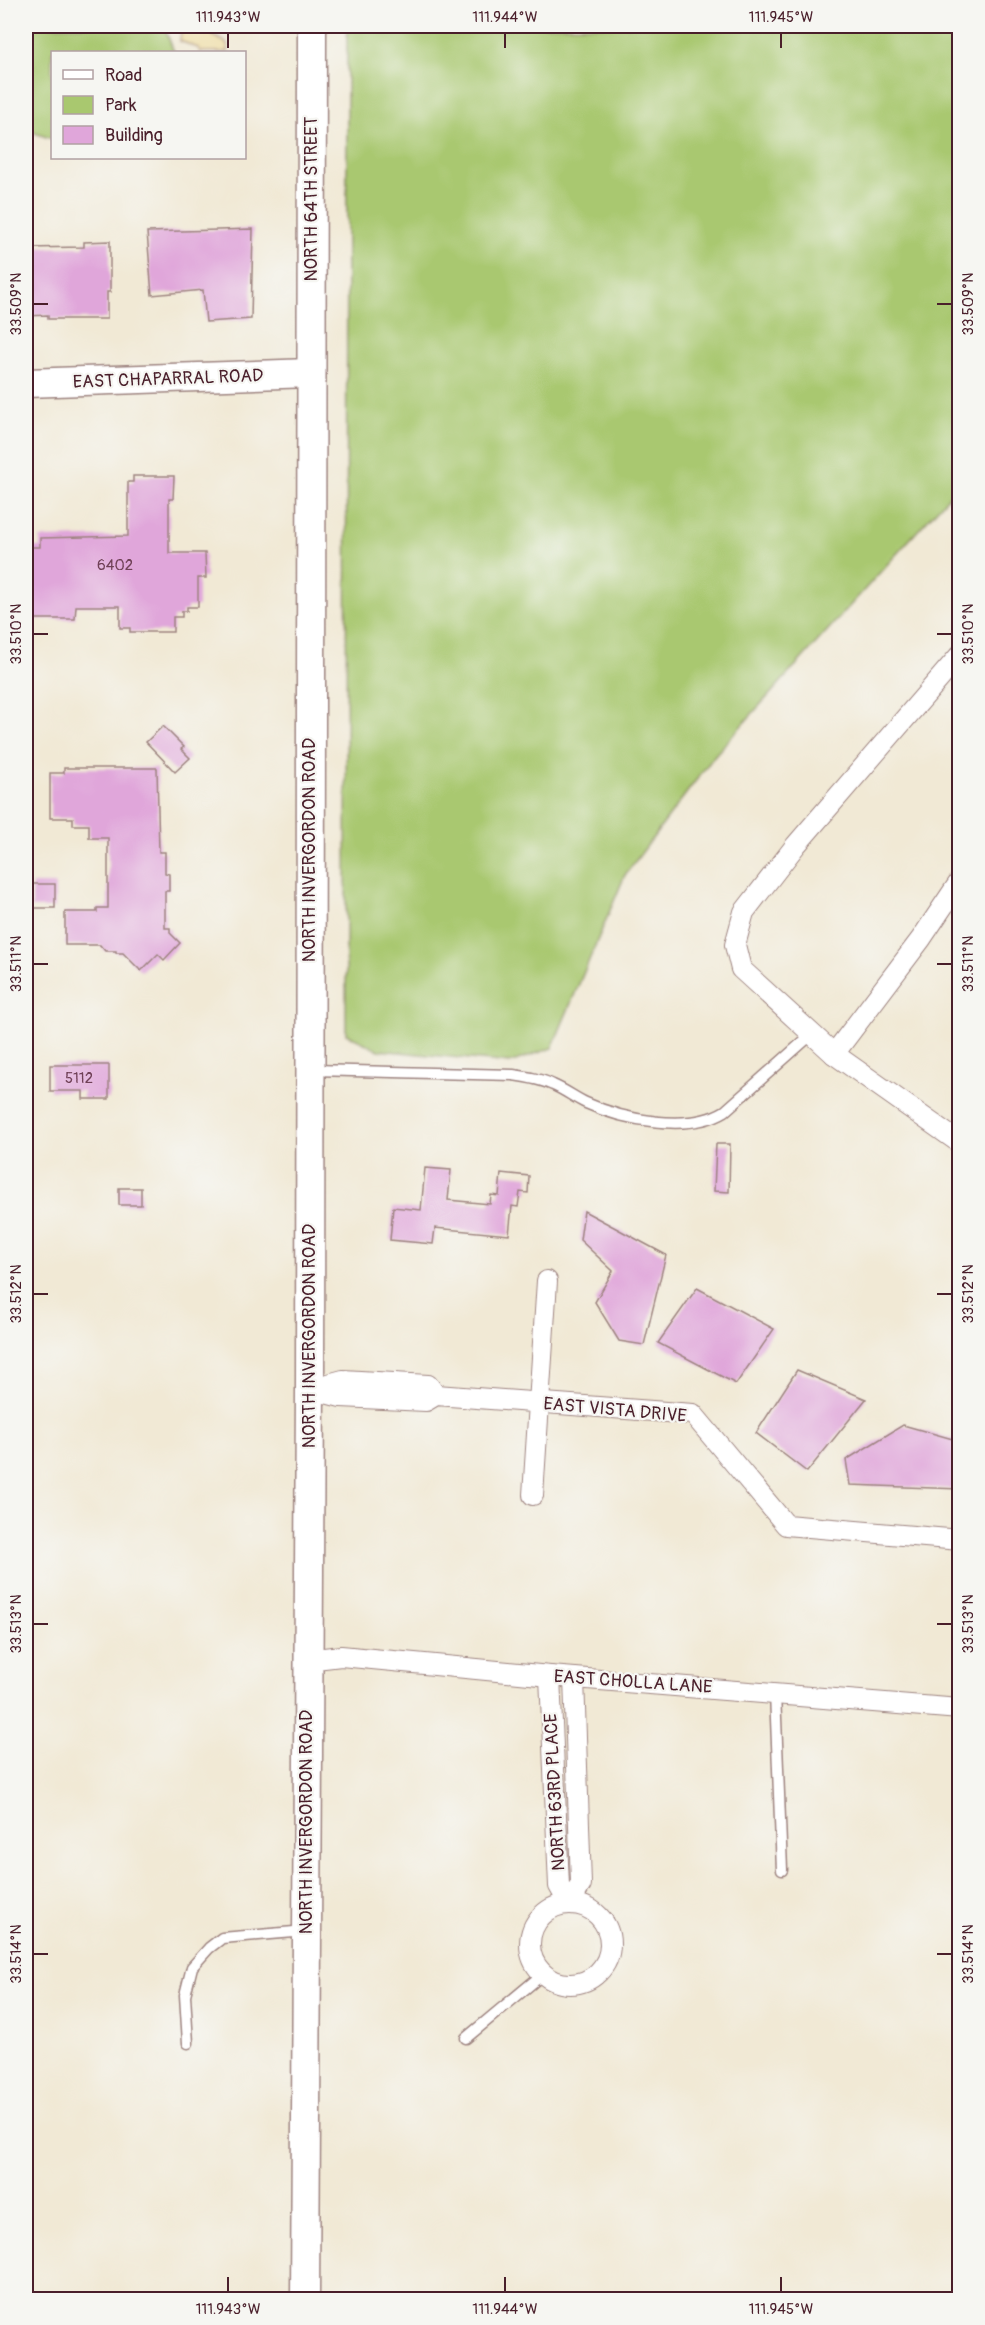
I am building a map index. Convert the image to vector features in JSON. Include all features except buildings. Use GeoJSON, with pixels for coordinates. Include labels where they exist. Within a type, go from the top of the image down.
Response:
{"type":"FeatureCollection","features":[{"type":"Feature","properties":{"kind":"street","name":"NORTH 64TH STREET"},"geometry":{"type":"LineString","coordinates":[[310,373],[312,26]]}},
{"type":"Feature","properties":{"kind":"street","name":"EAST CHAPARRAL ROAD"},"geometry":{"type":"LineString","coordinates":[[26,383],[310,373]]}},
{"type":"Feature","properties":{"kind":"street","name":"NORTH INVERGORDON ROAD"},"geometry":{"type":"LineString","coordinates":[[305,2300],[310,1389],[310,373]]}},
{"type":"Feature","properties":{"kind":"street"},"geometry":{"type":"LineString","coordinates":[[960,655],[796,845],[744,912],[735,945],[741,969],[834,1054],[960,1143]]}},
{"type":"Feature","properties":{"kind":"street"},"geometry":{"type":"LineString","coordinates":[[834,1054],[921,939],[960,881]]}},
{"type":"Feature","properties":{"kind":"street"},"geometry":{"type":"LineString","coordinates":[[533,1495],[547,1281]]}},
{"type":"Feature","properties":{"kind":"street","name":"EAST VISTA DRIVE"},"geometry":{"type":"LineString","coordinates":[[310,1389],[343,1380],[428,1385],[436,1395],[693,1414],[786,1525],[960,1540]]}},
{"type":"Feature","properties":{"kind":"street","name":"EAST CHOLLA LANE"},"geometry":{"type":"LineString","coordinates":[[307,1660],[341,1656],[550,1676],[960,1709]]}},
{"type":"Feature","properties":{"kind":"street","name":"NORTH 63RD PLACE"},"geometry":{"type":"LineString","coordinates":[[550,1676],[559,1886],[569,1904],[581,1884],[574,1678]]}},
{"type":"Feature","properties":{"kind":"street"},"geometry":{"type":"LineString","coordinates":[[569,1904],[582,1906],[594,1912],[608,1932],[610,1945],[608,1957],[597,1973],[581,1983],[568,1984],[555,1982],[543,1974],[534,1963],[530,1950],[530,1936],[535,1924],[544,1913],[556,1906],[569,1904]]}},
{"type":"Feature","properties":{"kind":"lane"},"geometry":{"type":"LineString","coordinates":[[309,1070],[513,1075],[535,1078],[554,1085],[585,1103],[625,1116],[693,1122],[712,1119],[725,1111],[812,1034]]}},
{"type":"Feature","properties":{"kind":"lane"},"geometry":{"type":"LineString","coordinates":[[775,1693],[782,1870]]}},
{"type":"Feature","properties":{"kind":"lane"},"geometry":{"type":"LineString","coordinates":[[188,2043],[184,1995],[192,1967],[209,1948],[222,1938],[306,1931]]}},
{"type":"Feature","properties":{"kind":"lane"},"geometry":{"type":"LineString","coordinates":[[466,2038],[543,1974]]}},
{"type":"Feature","properties":{"kind":"green space"},"geometry":{"type":"Polygon","coordinates":[[[26,26],[164,26],[174,51],[51,51],[51,139],[26,130],[26,26]]]}},
{"type":"Feature","properties":{"kind":"green space"},"geometry":{"type":"Polygon","coordinates":[[[347,26],[959,26],[959,485],[715,755],[625,875],[552,1048],[510,1063],[379,1050],[346,1034],[347,26]]]}},
{"type":"Feature","properties":{"kind":"sand"},"geometry":{"type":"Polygon","coordinates":[[[195,26],[214,26],[213,36],[225,42],[228,51],[200,51],[198,48],[180,41],[181,32],[195,26]]]}}]}
